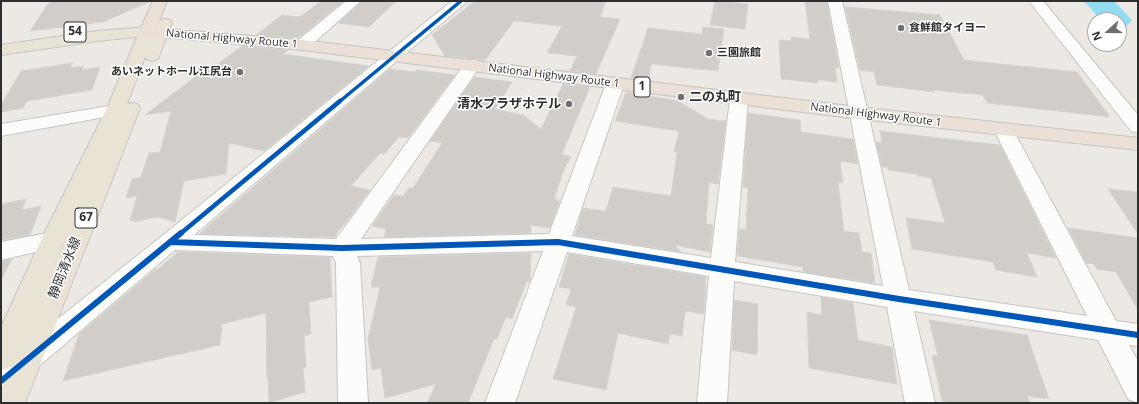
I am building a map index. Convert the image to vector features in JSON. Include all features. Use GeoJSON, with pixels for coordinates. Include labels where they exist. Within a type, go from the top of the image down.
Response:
{"type":"FeatureCollection","features":[{"type":"Feature","properties":{"kind":"highway","name":"National Highway Route 1"},"geometry":{"type":"LineString","coordinates":[[156,28],[160,1]]}},
{"type":"Feature","properties":{"kind":"highway","name":"National Highway Route 1"},"geometry":{"type":"LineString","coordinates":[[156,28],[174,1]]}},
{"type":"Feature","properties":{"kind":"highway","name":"National Highway Route 1"},"geometry":{"type":"LineString","coordinates":[[156,28],[307,41],[398,52],[473,65],[739,99],[858,107],[1138,132]]}},
{"type":"Feature","properties":{"kind":"highway","name":"National Highway Route 1"},"geometry":{"type":"LineString","coordinates":[[398,52],[479,56],[858,107],[1004,130],[1138,144]]}},
{"type":"Feature","properties":{"kind":"main road","name":"54"},"geometry":{"type":"LineString","coordinates":[[1,43],[103,28],[156,28]]}},
{"type":"Feature","properties":{"kind":"main road","name":"54"},"geometry":{"type":"LineString","coordinates":[[1,50],[156,28]]}},
{"type":"Feature","properties":{"kind":"main road","name":"静岡清水線"},"geometry":{"type":"LineString","coordinates":[[1,358],[53,240],[156,28]]}},
{"type":"Feature","properties":{"kind":"main road","name":"静岡清水線"},"geometry":{"type":"LineString","coordinates":[[10,403],[156,28]]}},
{"type":"Feature","properties":{"kind":"street"},"geometry":{"type":"LineString","coordinates":[[307,41],[354,1]]}},
{"type":"Feature","properties":{"kind":"street"},"geometry":{"type":"LineString","coordinates":[[1,381],[461,1]]}},
{"type":"Feature","properties":{"kind":"street"},"geometry":{"type":"LineString","coordinates":[[835,1],[920,403]]}},
{"type":"Feature","properties":{"kind":"street"},"geometry":{"type":"LineString","coordinates":[[1036,1],[1138,127]]}},
{"type":"Feature","properties":{"kind":"street"},"geometry":{"type":"LineString","coordinates":[[342,248],[473,65]]}},
{"type":"Feature","properties":{"kind":"street"},"geometry":{"type":"LineString","coordinates":[[500,403],[615,84]]}},
{"type":"Feature","properties":{"kind":"street"},"geometry":{"type":"LineString","coordinates":[[712,403],[722,269],[739,99]]}},
{"type":"Feature","properties":{"kind":"street"},"geometry":{"type":"LineString","coordinates":[[1,130],[115,110]]}},
{"type":"Feature","properties":{"kind":"street"},"geometry":{"type":"LineString","coordinates":[[1004,130],[1138,390]]}},
{"type":"Feature","properties":{"kind":"street"},"geometry":{"type":"LineString","coordinates":[[1,251],[53,240]]}},
{"type":"Feature","properties":{"kind":"street"},"geometry":{"type":"LineString","coordinates":[[170,242],[342,248],[558,242],[899,299],[1138,335]]}},
{"type":"Feature","properties":{"kind":"street"},"geometry":{"type":"LineString","coordinates":[[342,248],[348,263],[353,403]]}},
{"type":"Feature","properties":{"kind":"building"},"geometry":{"type":"Polygon","coordinates":[[[50,1],[151,1],[103,22],[30,31],[50,1]]]}},
{"type":"Feature","properties":{"kind":"building"},"geometry":{"type":"Polygon","coordinates":[[[321,1],[344,1],[298,38],[256,35],[282,15],[300,17],[321,1]]]}},
{"type":"Feature","properties":{"kind":"building"},"geometry":{"type":"Polygon","coordinates":[[[362,1],[396,1],[369,27],[338,23],[362,1]]]}},
{"type":"Feature","properties":{"kind":"building"},"geometry":{"type":"Polygon","coordinates":[[[475,1],[606,1],[600,17],[620,19],[596,74],[570,71],[577,56],[547,53],[562,26],[514,21],[485,60],[445,56],[432,35],[475,1]]]}},
{"type":"Feature","properties":{"kind":"building"},"geometry":{"type":"Polygon","coordinates":[[[715,1],[748,4],[745,29],[710,25],[715,1]]]}},
{"type":"Feature","properties":{"kind":"building"},"geometry":{"type":"Polygon","coordinates":[[[805,1],[827,1],[839,68],[835,68],[837,82],[818,80],[818,83],[781,79],[779,40],[791,41],[791,37],[810,39],[805,1]]]}},
{"type":"Feature","properties":{"kind":"building"},"geometry":{"type":"Polygon","coordinates":[[[845,7],[940,15],[964,60],[1077,72],[1110,117],[987,103],[983,95],[933,90],[934,92],[877,85],[874,72],[860,70],[845,7]]]}},
{"type":"Feature","properties":{"kind":"building"},"geometry":{"type":"Polygon","coordinates":[[[703,27],[724,29],[718,71],[651,64],[649,80],[631,78],[648,28],[702,34],[703,27]]]}},
{"type":"Feature","properties":{"kind":"building"},"geometry":{"type":"Polygon","coordinates":[[[242,46],[288,50],[283,54],[369,66],[264,151],[229,143],[226,174],[184,181],[175,222],[157,217],[134,222],[135,220],[130,221],[137,196],[126,198],[132,179],[141,177],[149,153],[160,152],[171,111],[145,115],[212,64],[218,64],[242,46]]]}},
{"type":"Feature","properties":{"kind":"building"},"geometry":{"type":"Polygon","coordinates":[[[72,63],[70,68],[84,66],[82,70],[100,67],[92,90],[27,101],[23,108],[1,112],[1,105],[21,71],[72,63]]]}},
{"type":"Feature","properties":{"kind":"building"},"geometry":{"type":"Polygon","coordinates":[[[390,69],[415,72],[417,70],[455,75],[408,138],[399,137],[384,154],[380,153],[351,186],[370,190],[335,237],[199,234],[390,69]]]}},
{"type":"Feature","properties":{"kind":"building"},"geometry":{"type":"Polygon","coordinates":[[[474,77],[512,82],[495,109],[523,115],[541,129],[563,84],[590,87],[562,154],[571,157],[565,167],[554,199],[559,200],[559,204],[550,228],[531,225],[531,233],[384,237],[386,229],[372,226],[394,195],[403,196],[409,188],[413,188],[442,143],[430,141],[474,77]]]}},
{"type":"Feature","properties":{"kind":"building"},"geometry":{"type":"Polygon","coordinates":[[[626,92],[678,101],[708,119],[726,121],[718,184],[709,182],[706,224],[713,225],[710,252],[675,245],[681,252],[575,235],[583,208],[606,211],[613,187],[671,196],[677,152],[674,152],[679,131],[615,121],[626,92]]]}},
{"type":"Feature","properties":{"kind":"building"},"geometry":{"type":"Polygon","coordinates":[[[748,113],[800,120],[801,132],[853,139],[858,164],[840,161],[843,183],[838,182],[844,231],[859,233],[862,252],[871,253],[875,283],[803,272],[803,267],[737,256],[739,229],[746,230],[748,187],[743,187],[748,113]]]}},
{"type":"Feature","properties":{"kind":"building"},"geometry":{"type":"Polygon","coordinates":[[[880,131],[1000,145],[1056,258],[1027,253],[1037,277],[996,270],[993,262],[912,249],[906,218],[945,223],[931,178],[918,176],[917,174],[888,170],[888,167],[882,167],[876,142],[882,143],[880,131]]]}},
{"type":"Feature","properties":{"kind":"building"},"geometry":{"type":"Polygon","coordinates":[[[1108,189],[1138,192],[1138,234],[1108,189]]]}},
{"type":"Feature","properties":{"kind":"building"},"geometry":{"type":"Polygon","coordinates":[[[26,199],[22,210],[41,206],[30,235],[1,240],[1,204],[26,199]]]}},
{"type":"Feature","properties":{"kind":"building"},"geometry":{"type":"Polygon","coordinates":[[[1068,228],[1138,238],[1138,310],[1116,272],[1097,269],[1094,264],[1086,263],[1068,228]]]}},
{"type":"Feature","properties":{"kind":"building"},"geometry":{"type":"Polygon","coordinates":[[[178,252],[330,257],[332,297],[309,302],[311,334],[304,336],[306,367],[303,368],[305,392],[269,403],[266,313],[222,324],[220,345],[63,381],[79,334],[178,252]]]}},
{"type":"Feature","properties":{"kind":"building"},"geometry":{"type":"Polygon","coordinates":[[[531,253],[530,282],[527,281],[512,319],[506,317],[497,339],[494,339],[468,403],[427,403],[436,384],[385,398],[381,368],[372,370],[368,339],[380,287],[371,287],[378,257],[531,253]]]}},
{"type":"Feature","properties":{"kind":"building"},"geometry":{"type":"Polygon","coordinates":[[[569,254],[706,277],[704,314],[685,311],[682,336],[670,334],[668,344],[618,333],[606,390],[553,379],[576,307],[566,305],[571,289],[559,287],[569,254]]]}},
{"type":"Feature","properties":{"kind":"building"},"geometry":{"type":"Polygon","coordinates":[[[12,259],[1,280],[1,261],[12,259]]]}},
{"type":"Feature","properties":{"kind":"building"},"geometry":{"type":"Polygon","coordinates":[[[821,297],[853,303],[858,340],[892,347],[897,384],[809,368],[807,312],[822,315],[821,297]]]}},
{"type":"Feature","properties":{"kind":"building"},"geometry":{"type":"Polygon","coordinates":[[[734,300],[758,304],[757,355],[732,350],[734,300]]]}},
{"type":"Feature","properties":{"kind":"building"},"geometry":{"type":"Polygon","coordinates":[[[929,320],[1027,335],[1049,399],[1027,396],[1030,403],[950,403],[942,401],[932,355],[938,356],[929,320]]]}},
{"type":"Feature","properties":{"kind":"waterway"},"geometry":{"type":"LineString","coordinates":[[1098,1],[1109,12]]}},
{"type":"Feature","properties":{"kind":"cycle path"},"geometry":{"type":"LineString","coordinates":[[1,381],[461,1]]}},
{"type":"Feature","properties":{"kind":"cycle path"},"geometry":{"type":"LineString","coordinates":[[170,242],[342,248],[558,242],[899,299],[1138,335]]}},
{"type":"Feature","properties":{"kind":"place","name":"食鮮館タイヨー"},"geometry":{"type":"Point","coordinates":[901,28]}},
{"type":"Feature","properties":{"kind":"place","name":"三園旅館"},"geometry":{"type":"Point","coordinates":[709,53]}},
{"type":"Feature","properties":{"kind":"place","name":"あいネットホール江尻台"},"geometry":{"type":"Point","coordinates":[240,72]}},
{"type":"Feature","properties":{"kind":"place","name":"二の丸町"},"geometry":{"type":"Point","coordinates":[681,97]}},
{"type":"Feature","properties":{"kind":"place","name":"清水プラザホテル"},"geometry":{"type":"Point","coordinates":[569,104]}}]}
